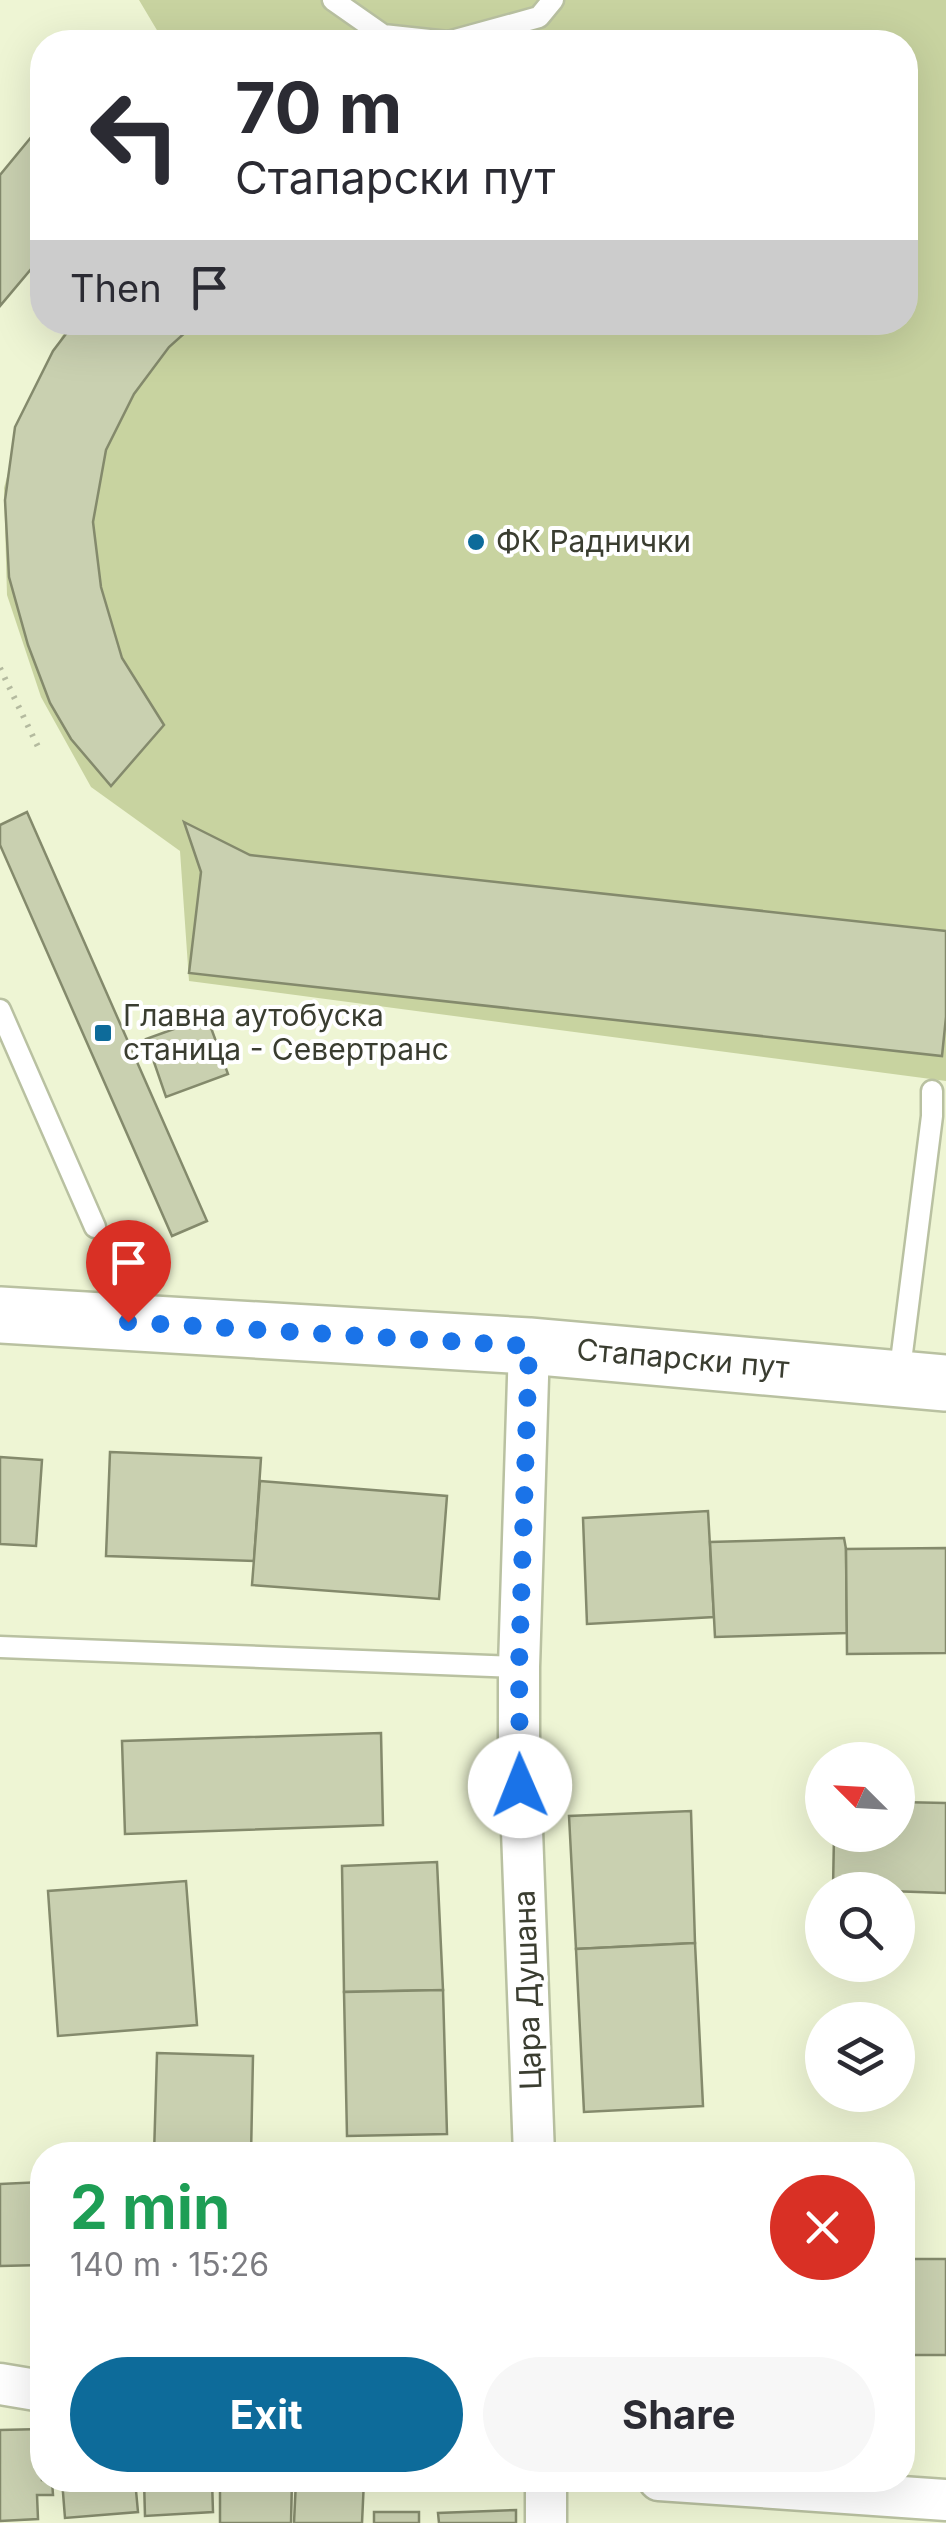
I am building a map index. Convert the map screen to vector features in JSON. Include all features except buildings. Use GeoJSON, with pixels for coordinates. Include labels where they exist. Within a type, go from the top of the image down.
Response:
{"type":"FeatureCollection","features":[{"type":"Feature","properties":{"kind":"main road","name":"Стапарски пут"},"geometry":{"type":"LineString","coordinates":[[0,1315],[529,1346],[922,1380]]}},
{"type":"Feature","properties":{"kind":"street","name":"Цара Душана"},"geometry":{"type":"LineString","coordinates":[[529,1346],[519,1749],[534,2142]]}},
{"type":"Feature","properties":{"kind":"street"},"geometry":{"type":"LineString","coordinates":[[0,2384],[30,2389]]}},
{"type":"Feature","properties":{"kind":"street"},"geometry":{"type":"LineString","coordinates":[[546,2492],[546,2523]]}},
{"type":"Feature","properties":{"kind":"street"},"geometry":{"type":"LineString","coordinates":[[832,2492],[946,2500]]}},
{"type":"Feature","properties":{"kind":"lane"},"geometry":{"type":"LineString","coordinates":[[332,0],[374,30]]}},
{"type":"Feature","properties":{"kind":"lane"},"geometry":{"type":"LineString","coordinates":[[492,30],[539,17],[552,0]]}},
{"type":"Feature","properties":{"kind":"lane"},"geometry":{"type":"LineString","coordinates":[[0,1010],[94,1227]]}},
{"type":"Feature","properties":{"kind":"lane"},"geometry":{"type":"LineString","coordinates":[[922,1380],[932,1091]]}},
{"type":"Feature","properties":{"kind":"lane"},"geometry":{"type":"LineString","coordinates":[[0,1647],[519,1667]]}},
{"type":"Feature","properties":{"kind":"path"},"geometry":{"type":"LineString","coordinates":[[0,668],[41,754]]}},
{"type":"Feature","properties":{"kind":"green space","name":"ФК Раднички"},"geometry":{"type":"Polygon","coordinates":[[[139,0],[946,0],[946,1081],[189,981],[180,851],[91,787],[41,697],[7,595],[4,488],[24,413],[63,335],[918,335],[918,30],[157,30],[139,0]]]}},
{"type":"Feature","properties":{"kind":"place","name":"ФК Раднички"},"geometry":{"type":"Point","coordinates":[476,542]}},
{"type":"Feature","properties":{"kind":"place","name":"Главна аутобуска станица - Севертранс"},"geometry":{"type":"Point","coordinates":[103,1033]}},
{"type":"Feature","properties":{"kind":"route"},"geometry":{"type":"LineString","coordinates":[[128,1322],[529,1346],[519,1667],[520,1786]]}}]}
